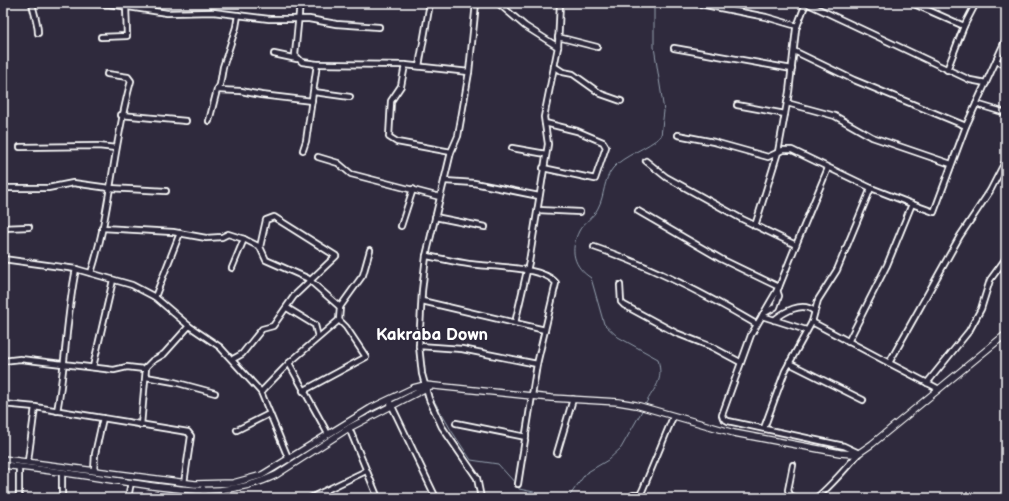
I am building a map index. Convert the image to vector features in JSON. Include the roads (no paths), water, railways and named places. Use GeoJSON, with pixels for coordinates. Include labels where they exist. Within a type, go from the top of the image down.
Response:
{"type":"FeatureCollection","features":[{"type":"Feature","properties":{"kind":"street"},"geometry":{"type":"LineString","coordinates":[[32,3],[34,16],[38,24],[38,33]]}},
{"type":"Feature","properties":{"kind":"street"},"geometry":{"type":"LineString","coordinates":[[81,3],[126,6],[167,13],[213,12],[268,19],[299,19],[379,27]]}},
{"type":"Feature","properties":{"kind":"street"},"geometry":{"type":"LineString","coordinates":[[297,59],[295,55],[295,46],[300,3]]}},
{"type":"Feature","properties":{"kind":"street"},"geometry":{"type":"LineString","coordinates":[[419,66],[430,3]]}},
{"type":"Feature","properties":{"kind":"street"},"geometry":{"type":"LineString","coordinates":[[476,3],[469,72],[458,136],[451,152],[426,256],[419,346],[427,386],[442,427],[477,478],[481,498]]}},
{"type":"Feature","properties":{"kind":"street"},"geometry":{"type":"LineString","coordinates":[[498,3],[531,30],[558,47]]}},
{"type":"Feature","properties":{"kind":"street"},"geometry":{"type":"LineString","coordinates":[[515,323],[527,270],[546,154],[548,136],[544,117],[558,47],[560,3]]}},
{"type":"Feature","properties":{"kind":"street"},"geometry":{"type":"LineString","coordinates":[[695,3],[766,17],[798,26]]}},
{"type":"Feature","properties":{"kind":"street"},"geometry":{"type":"LineString","coordinates":[[755,226],[778,152],[787,103],[798,26],[806,3],[947,70],[970,80],[986,83]]}},
{"type":"Feature","properties":{"kind":"street"},"geometry":{"type":"LineString","coordinates":[[912,3],[964,26]]}},
{"type":"Feature","properties":{"kind":"street"},"geometry":{"type":"LineString","coordinates":[[928,9],[930,3]]}},
{"type":"Feature","properties":{"kind":"street"},"geometry":{"type":"LineString","coordinates":[[947,70],[964,26],[976,3]]}},
{"type":"Feature","properties":{"kind":"street"},"geometry":{"type":"LineString","coordinates":[[101,37],[127,36],[126,6]]}},
{"type":"Feature","properties":{"kind":"street"},"geometry":{"type":"LineString","coordinates":[[209,121],[236,27],[238,15]]}},
{"type":"Feature","properties":{"kind":"street"},"geometry":{"type":"LineString","coordinates":[[558,37],[597,46]]}},
{"type":"Feature","properties":{"kind":"street"},"geometry":{"type":"LineString","coordinates":[[678,135],[729,145],[764,157],[768,157],[787,149],[792,150],[871,188],[934,212],[966,126],[1006,39]]}},
{"type":"Feature","properties":{"kind":"street"},"geometry":{"type":"LineString","coordinates":[[674,48],[792,69]]}},
{"type":"Feature","properties":{"kind":"street"},"geometry":{"type":"LineString","coordinates":[[794,51],[854,80],[966,126]]}},
{"type":"Feature","properties":{"kind":"street"},"geometry":{"type":"LineString","coordinates":[[274,54],[297,59],[307,63],[317,64],[419,66],[469,72]]}},
{"type":"Feature","properties":{"kind":"street"},"geometry":{"type":"LineString","coordinates":[[996,62],[1006,65]]}},
{"type":"Feature","properties":{"kind":"street"},"geometry":{"type":"LineString","coordinates":[[303,150],[314,92],[317,64]]}},
{"type":"Feature","properties":{"kind":"street"},"geometry":{"type":"LineString","coordinates":[[405,66],[401,86],[391,101],[389,137],[397,142],[451,152]]}},
{"type":"Feature","properties":{"kind":"street"},"geometry":{"type":"LineString","coordinates":[[554,66],[563,72],[573,74],[601,94],[621,101]]}},
{"type":"Feature","properties":{"kind":"street"},"geometry":{"type":"LineString","coordinates":[[91,273],[102,228],[121,115],[130,79],[128,77],[107,74]]}},
{"type":"Feature","properties":{"kind":"street"},"geometry":{"type":"LineString","coordinates":[[217,90],[241,91],[312,101]]}},
{"type":"Feature","properties":{"kind":"street"},"geometry":{"type":"LineString","coordinates":[[314,92],[350,97]]}},
{"type":"Feature","properties":{"kind":"street"},"geometry":{"type":"LineString","coordinates":[[787,103],[835,116],[872,137],[951,164]]}},
{"type":"Feature","properties":{"kind":"street"},"geometry":{"type":"LineString","coordinates":[[737,104],[785,114]]}},
{"type":"Feature","properties":{"kind":"street"},"geometry":{"type":"LineString","coordinates":[[976,104],[1006,113]]}},
{"type":"Feature","properties":{"kind":"street"},"geometry":{"type":"LineString","coordinates":[[121,115],[186,121]]}},
{"type":"Feature","properties":{"kind":"street"},"geometry":{"type":"LineString","coordinates":[[543,168],[595,179],[606,147],[603,142],[578,131],[545,123]]}},
{"type":"Feature","properties":{"kind":"street"},"geometry":{"type":"LineString","coordinates":[[20,147],[98,146],[116,148]]}},
{"type":"Feature","properties":{"kind":"street"},"geometry":{"type":"LineString","coordinates":[[512,148],[546,154]]}},
{"type":"Feature","properties":{"kind":"street"},"geometry":{"type":"LineString","coordinates":[[318,157],[338,163],[351,174],[440,197]]}},
{"type":"Feature","properties":{"kind":"street"},"geometry":{"type":"LineString","coordinates":[[889,363],[960,236],[990,191],[1006,160]]}},
{"type":"Feature","properties":{"kind":"street"},"geometry":{"type":"LineString","coordinates":[[646,161],[666,177],[755,226],[796,245]]}},
{"type":"Feature","properties":{"kind":"street"},"geometry":{"type":"LineString","coordinates":[[828,168],[778,288],[756,324],[740,362],[722,415],[723,418],[728,420],[844,446],[859,453]]}},
{"type":"Feature","properties":{"kind":"street"},"geometry":{"type":"LineString","coordinates":[[445,181],[474,183],[539,196]]}},
{"type":"Feature","properties":{"kind":"street"},"geometry":{"type":"LineString","coordinates":[[3,188],[48,188],[73,183],[109,188],[166,191]]}},
{"type":"Feature","properties":{"kind":"street"},"geometry":{"type":"LineString","coordinates":[[764,428],[789,363],[806,330],[812,322],[818,300],[837,270],[871,188]]}},
{"type":"Feature","properties":{"kind":"street"},"geometry":{"type":"LineString","coordinates":[[402,226],[413,189]]}},
{"type":"Feature","properties":{"kind":"street"},"geometry":{"type":"LineString","coordinates":[[848,342],[887,266],[912,204]]}},
{"type":"Feature","properties":{"kind":"street"},"geometry":{"type":"LineString","coordinates":[[538,210],[580,212]]}},
{"type":"Feature","properties":{"kind":"street"},"geometry":{"type":"LineString","coordinates":[[638,211],[721,260],[778,288]]}},
{"type":"Feature","properties":{"kind":"street"},"geometry":{"type":"LineString","coordinates":[[233,359],[242,354],[262,329],[273,326],[294,296],[310,281],[335,258],[335,255],[274,217],[266,220],[260,247],[266,260],[310,281],[340,307]]}},
{"type":"Feature","properties":{"kind":"street"},"geometry":{"type":"LineString","coordinates":[[435,217],[486,227]]}},
{"type":"Feature","properties":{"kind":"street"},"geometry":{"type":"LineString","coordinates":[[3,228],[29,227]]}},
{"type":"Feature","properties":{"kind":"street"},"geometry":{"type":"LineString","coordinates":[[102,228],[180,233],[206,238],[222,237],[228,234],[244,239],[260,247]]}},
{"type":"Feature","properties":{"kind":"street"},"geometry":{"type":"LineString","coordinates":[[155,297],[180,233]]}},
{"type":"Feature","properties":{"kind":"street"},"geometry":{"type":"LineString","coordinates":[[232,268],[244,239]]}},
{"type":"Feature","properties":{"kind":"street"},"geometry":{"type":"LineString","coordinates":[[594,247],[634,260],[708,297],[756,324]]}},
{"type":"Feature","properties":{"kind":"street"},"geometry":{"type":"LineString","coordinates":[[261,392],[289,363],[339,320],[340,307],[363,275],[370,250]]}},
{"type":"Feature","properties":{"kind":"street"},"geometry":{"type":"LineString","coordinates":[[426,256],[469,264],[527,270],[553,279],[556,283],[556,290],[537,364],[518,484]]}},
{"type":"Feature","properties":{"kind":"street"},"geometry":{"type":"LineString","coordinates":[[3,259],[76,269],[132,286],[155,297],[189,326],[220,347],[233,359],[261,392],[288,460]]}},
{"type":"Feature","properties":{"kind":"street"},"geometry":{"type":"LineString","coordinates":[[927,383],[969,331],[981,309],[990,280],[1006,260]]}},
{"type":"Feature","properties":{"kind":"street"},"geometry":{"type":"LineString","coordinates":[[57,410],[64,364],[67,318],[76,269]]}},
{"type":"Feature","properties":{"kind":"street"},"geometry":{"type":"LineString","coordinates":[[93,367],[113,280]]}},
{"type":"Feature","properties":{"kind":"street"},"geometry":{"type":"LineString","coordinates":[[620,285],[621,302],[624,305],[676,333],[740,362]]}},
{"type":"Feature","properties":{"kind":"street"},"geometry":{"type":"LineString","coordinates":[[762,315],[775,307],[779,296],[778,288]]}},
{"type":"Feature","properties":{"kind":"street"},"geometry":{"type":"LineString","coordinates":[[422,301],[545,330]]}},
{"type":"Feature","properties":{"kind":"street"},"geometry":{"type":"LineString","coordinates":[[774,320],[783,313],[798,308],[808,307],[814,311]]}},
{"type":"Feature","properties":{"kind":"street"},"geometry":{"type":"LineString","coordinates":[[287,308],[315,326],[318,337]]}},
{"type":"Feature","properties":{"kind":"street"},"geometry":{"type":"LineString","coordinates":[[762,315],[806,330]]}},
{"type":"Feature","properties":{"kind":"street"},"geometry":{"type":"LineString","coordinates":[[303,391],[366,357],[346,327],[339,320]]}},
{"type":"Feature","properties":{"kind":"street"},"geometry":{"type":"LineString","coordinates":[[812,322],[939,389]]}},
{"type":"Feature","properties":{"kind":"street"},"geometry":{"type":"LineString","coordinates":[[141,425],[146,368],[152,361],[164,354],[189,326]]}},
{"type":"Feature","properties":{"kind":"street"},"geometry":{"type":"LineString","coordinates":[[816,498],[828,489],[859,453],[1006,334]]}},
{"type":"Feature","properties":{"kind":"street"},"geometry":{"type":"LineString","coordinates":[[419,346],[462,349],[537,364]]}},
{"type":"Feature","properties":{"kind":"street"},"geometry":{"type":"LineString","coordinates":[[3,361],[20,359],[114,370],[126,368],[146,368]]}},
{"type":"Feature","properties":{"kind":"street"},"geometry":{"type":"LineString","coordinates":[[289,363],[303,391],[328,434]]}},
{"type":"Feature","properties":{"kind":"street"},"geometry":{"type":"LineString","coordinates":[[789,363],[863,400]]}},
{"type":"Feature","properties":{"kind":"street"},"geometry":{"type":"LineString","coordinates":[[146,377],[174,382],[215,393]]}},
{"type":"Feature","properties":{"kind":"street"},"geometry":{"type":"LineString","coordinates":[[3,465],[131,482],[236,488],[263,481],[292,465],[413,388],[427,386],[618,402],[636,405],[673,417],[771,440],[840,453],[859,453]]}},
{"type":"Feature","properties":{"kind":"street"},"geometry":{"type":"LineString","coordinates":[[557,453],[573,399]]}},
{"type":"Feature","properties":{"kind":"street"},"geometry":{"type":"LineString","coordinates":[[3,459],[184,482],[203,487],[249,480],[267,472],[361,414],[390,403]]}},
{"type":"Feature","properties":{"kind":"street"},"geometry":{"type":"LineString","coordinates":[[390,403],[436,498]]}},
{"type":"Feature","properties":{"kind":"street"},"geometry":{"type":"LineString","coordinates":[[3,404],[57,410],[190,434],[191,436],[184,482]]}},
{"type":"Feature","properties":{"kind":"street"},"geometry":{"type":"LineString","coordinates":[[28,461],[35,407]]}},
{"type":"Feature","properties":{"kind":"street"},"geometry":{"type":"LineString","coordinates":[[237,430],[269,414]]}},
{"type":"Feature","properties":{"kind":"street"},"geometry":{"type":"LineString","coordinates":[[629,498],[633,495],[643,497],[642,489],[673,417]]}},
{"type":"Feature","properties":{"kind":"street"},"geometry":{"type":"LineString","coordinates":[[94,471],[94,458],[104,418]]}},
{"type":"Feature","properties":{"kind":"street"},"geometry":{"type":"LineString","coordinates":[[456,423],[526,437]]}},
{"type":"Feature","properties":{"kind":"street"},"geometry":{"type":"LineString","coordinates":[[349,428],[378,498]]}},
{"type":"Feature","properties":{"kind":"street"},"geometry":{"type":"LineString","coordinates":[[793,466],[788,493],[796,498]]}},
{"type":"Feature","properties":{"kind":"street"},"geometry":{"type":"LineString","coordinates":[[19,467],[19,498]]}},
{"type":"Feature","properties":{"kind":"street"},"geometry":{"type":"LineString","coordinates":[[310,498],[366,471]]}},
{"type":"Feature","properties":{"kind":"street"},"geometry":{"type":"LineString","coordinates":[[62,473],[62,498]]}},
{"type":"Feature","properties":{"kind":"street"},"geometry":{"type":"LineString","coordinates":[[128,498],[131,482]]}},
{"type":"Feature","properties":{"kind":"street"},"geometry":{"type":"LineString","coordinates":[[203,487],[204,498]]}},
{"type":"Feature","properties":{"kind":"street"},"geometry":{"type":"LineString","coordinates":[[323,492],[326,498]]}},
{"type":"Feature","properties":{"kind":"waterway"},"geometry":{"type":"LineString","coordinates":[[645,405],[658,384],[660,374],[658,359],[618,337],[604,324],[591,278],[585,274],[577,264],[574,245],[579,231],[598,208],[607,177],[613,168],[661,136],[664,111],[654,47],[654,3]]}},
{"type":"Feature","properties":{"kind":"waterway"},"geometry":{"type":"LineString","coordinates":[[433,399],[471,460],[498,464],[516,484]]}},
{"type":"Feature","properties":{"kind":"waterway"},"geometry":{"type":"LineString","coordinates":[[568,498],[586,473],[608,460],[621,448],[643,409]]}},
{"type":"Feature","properties":{"kind":"waterway"},"geometry":{"type":"LineString","coordinates":[[518,486],[519,489],[534,492],[542,498]]}},
{"type":"Feature","properties":{"kind":"district","name":"Kakraba Down"},"geometry":{"type":"Point","coordinates":[432,334]}}]}
